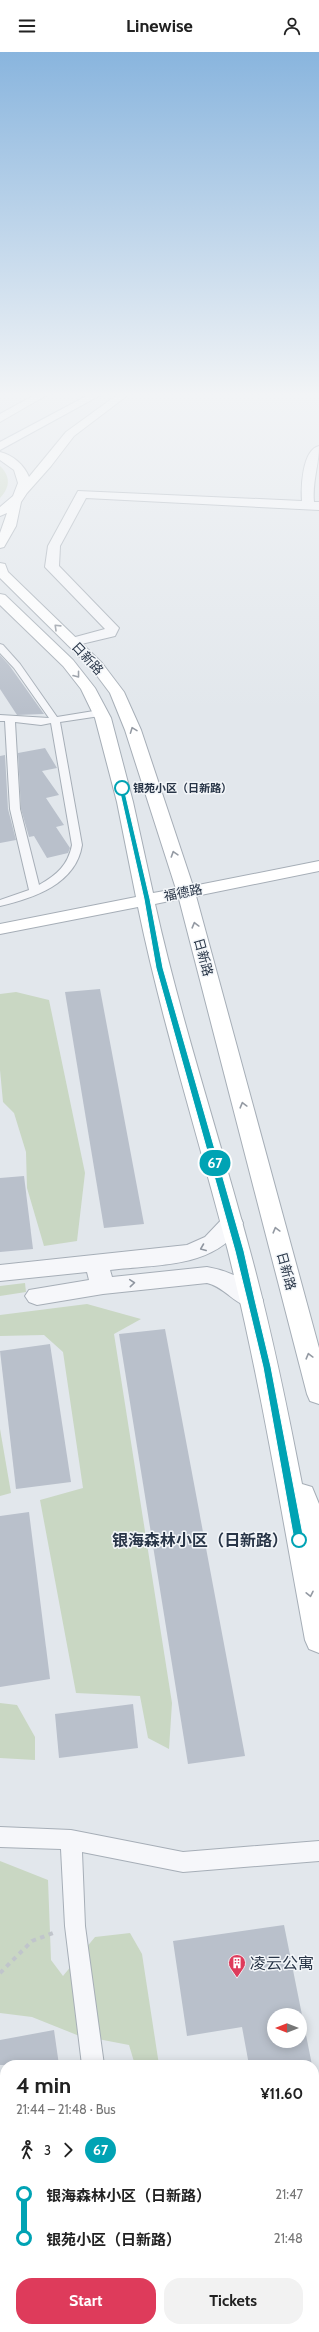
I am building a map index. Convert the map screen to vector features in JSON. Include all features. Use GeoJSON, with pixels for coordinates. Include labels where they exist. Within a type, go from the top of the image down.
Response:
{"type":"FeatureCollection","features":[{"type":"Feature","properties":{"kind":"main road"},"geometry":{"type":"LineString","coordinates":[[0,512],[15,502],[18,498]]}},
{"type":"Feature","properties":{"kind":"main road"},"geometry":{"type":"LineString","coordinates":[[0,544],[10,526],[15,502]]}},
{"type":"Feature","properties":{"kind":"main road","name":"日新路"},"geometry":{"type":"LineString","coordinates":[[0,567],[2,573],[97,666],[117,692],[134,730],[186,891],[319,1394]]}},
{"type":"Feature","properties":{"kind":"main road","name":"日新路"},"geometry":{"type":"LineString","coordinates":[[0,598],[68,663],[88,688],[100,713],[125,802],[147,899],[160,968],[232,1223],[267,1367],[319,1550]]}},
{"type":"Feature","properties":{"kind":"main road","name":"福德路"},"geometry":{"type":"LineString","coordinates":[[0,929],[186,891],[319,866]]}},
{"type":"Feature","properties":{"kind":"main road","name":"日新路"},"geometry":{"type":"LineString","coordinates":[[267,1367],[319,1640]]}},
{"type":"Feature","properties":{"kind":"street"},"geometry":{"type":"LineString","coordinates":[[73,642],[110,634],[112,628],[52,567],[54,546],[80,498]]}},
{"type":"Feature","properties":{"kind":"street"},"geometry":{"type":"LineString","coordinates":[[167,498],[314,506]]}},
{"type":"Feature","properties":{"kind":"street"},"geometry":{"type":"LineString","coordinates":[[0,1273],[204,1249],[222,1237],[232,1223]]}},
{"type":"Feature","properties":{"kind":"street"},"geometry":{"type":"LineString","coordinates":[[96,1262],[103,1286]]}},
{"type":"Feature","properties":{"kind":"street"},"geometry":{"type":"LineString","coordinates":[[38,1296],[103,1286],[207,1275],[223,1278],[240,1288],[251,1300]]}},
{"type":"Feature","properties":{"kind":"lane"},"geometry":{"type":"LineString","coordinates":[[0,647],[17,666],[55,720],[78,845],[73,862],[55,880],[19,899],[0,903]]}},
{"type":"Feature","properties":{"kind":"lane"},"geometry":{"type":"LineString","coordinates":[[35,890],[15,809],[5,719],[41,722],[100,713]]}},
{"type":"Feature","properties":{"kind":"lane"},"geometry":{"type":"LineString","coordinates":[[0,1837],[71,1840],[183,1862],[319,1851]]}},
{"type":"Feature","properties":{"kind":"lane"},"geometry":{"type":"LineString","coordinates":[[71,1840],[75,1926],[92,2060]]}},
{"type":"Feature","properties":{"kind":"path"},"geometry":{"type":"LineString","coordinates":[[0,1973],[32,1941],[75,1926]]}},
{"type":"Feature","properties":{"kind":"green space"},"geometry":{"type":"Polygon","coordinates":[[[16,992],[49,1000],[85,1173],[77,1241],[44,1246],[27,1188],[26,1152],[14,1113],[3,1102],[0,1070],[0,994],[16,992]]]}},
{"type":"Feature","properties":{"kind":"green space"},"geometry":{"type":"Polygon","coordinates":[[[25,1283],[26,1292],[0,1296],[0,1286],[25,1283]]]}},
{"type":"Feature","properties":{"kind":"green space"},"geometry":{"type":"Polygon","coordinates":[[[87,1304],[141,1319],[114,1334],[172,1703],[169,1749],[148,1738],[140,1696],[76,1693],[40,1500],[83,1488],[63,1352],[44,1335],[0,1336],[0,1315],[87,1304]]]}},
{"type":"Feature","properties":{"kind":"green space"},"geometry":{"type":"Polygon","coordinates":[[[0,1429],[11,1493],[0,1496],[0,1429]]]}},
{"type":"Feature","properties":{"kind":"green space"},"geometry":{"type":"Polygon","coordinates":[[[0,1703],[17,1705],[35,1737],[35,1760],[0,1758],[0,1703]]]}},
{"type":"Feature","properties":{"kind":"green space"},"geometry":{"type":"Polygon","coordinates":[[[0,1861],[48,1880],[51,1960],[63,1976],[95,1937],[130,1933],[142,1954],[158,2060],[134,2060],[129,2045],[77,2035],[32,2017],[0,2013],[0,1861]]]}},
{"type":"Feature","properties":{"kind":"building"},"geometry":{"type":"Polygon","coordinates":[[[0,655],[9,665],[44,714],[17,715],[0,689],[0,655]]]}},
{"type":"Feature","properties":{"kind":"building"},"geometry":{"type":"Polygon","coordinates":[[[45,748],[57,768],[42,771],[59,795],[46,798],[64,825],[56,827],[70,848],[68,853],[47,858],[34,836],[29,837],[21,809],[18,753],[45,748]]]}},
{"type":"Feature","properties":{"kind":"building"},"geometry":{"type":"Polygon","coordinates":[[[5,755],[8,809],[16,840],[0,843],[0,756],[5,755]]]}},
{"type":"Feature","properties":{"kind":"building"},"geometry":{"type":"Polygon","coordinates":[[[100,989],[144,1224],[104,1228],[65,992],[100,989]]]}},
{"type":"Feature","properties":{"kind":"building"},"geometry":{"type":"Polygon","coordinates":[[[24,1176],[33,1249],[0,1252],[0,1178],[24,1176]]]}},
{"type":"Feature","properties":{"kind":"building"},"geometry":{"type":"Polygon","coordinates":[[[165,1329],[245,1756],[188,1764],[119,1334],[165,1329]]]}},
{"type":"Feature","properties":{"kind":"building"},"geometry":{"type":"Polygon","coordinates":[[[50,1344],[71,1482],[16,1489],[0,1351],[50,1344]]]}},
{"type":"Feature","properties":{"kind":"building"},"geometry":{"type":"Polygon","coordinates":[[[29,1512],[50,1679],[0,1687],[0,1516],[29,1512]]]}},
{"type":"Feature","properties":{"kind":"building"},"geometry":{"type":"Polygon","coordinates":[[[133,1704],[138,1748],[59,1758],[55,1714],[133,1704]]]}},
{"type":"Feature","properties":{"kind":"building","name":"凌云公寓"},"geometry":{"type":"Polygon","coordinates":[[[284,1925],[301,2008],[267,2008],[267,2048],[307,2048],[307,2040],[311,2060],[248,2060],[242,2027],[187,2036],[173,1941],[284,1925]]]}},
{"type":"Feature","properties":{"kind":"building"},"geometry":{"type":"Polygon","coordinates":[[[54,2030],[58,2060],[0,2060],[0,2040],[54,2030]]]}},
{"type":"Feature","properties":{"kind":"bus line","name":"67"},"geometry":{"type":"LineString","coordinates":[[122,788],[147,899],[160,968],[240,1251],[267,1367],[299,1540]]}},
{"type":"Feature","properties":{"kind":"place","name":"银苑小区（日新路）"},"geometry":{"type":"Point","coordinates":[122,788]}},
{"type":"Feature","properties":{"kind":"place","name":"银海森林小区（日新路）"},"geometry":{"type":"Point","coordinates":[299,1540]}},
{"type":"Feature","properties":{"kind":"place","name":"凌云公寓"},"geometry":{"type":"Point","coordinates":[237,1978]}}]}
